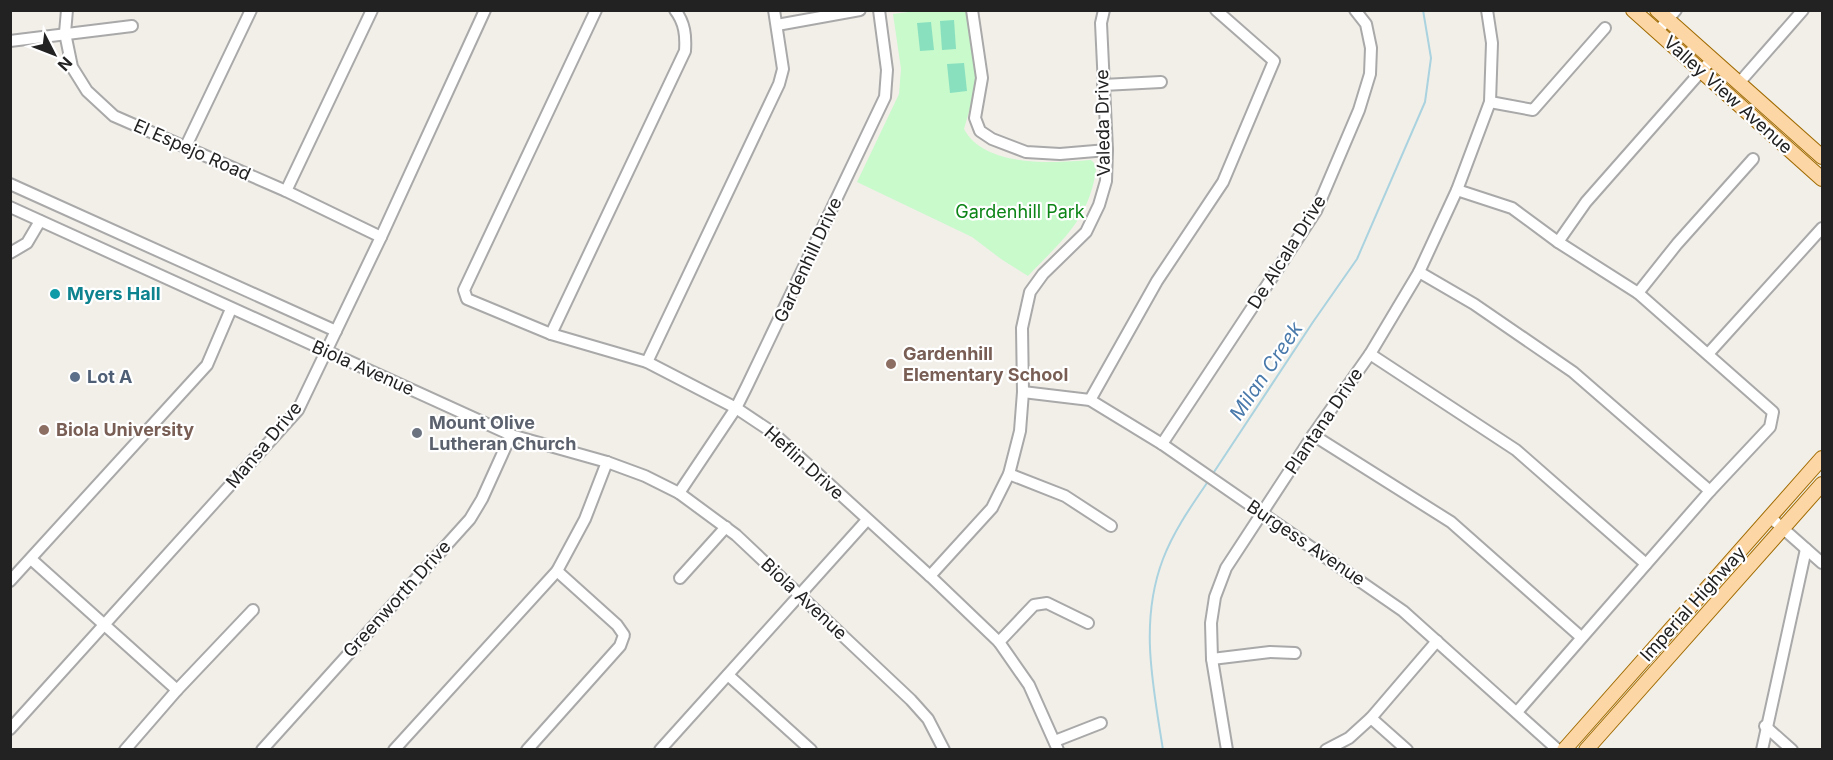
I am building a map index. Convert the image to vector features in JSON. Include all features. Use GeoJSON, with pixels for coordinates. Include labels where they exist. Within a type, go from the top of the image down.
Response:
{"type":"FeatureCollection","features":[{"type":"Feature","properties":{"kind":"main road","name":"Valley View Avenue"},"geometry":{"type":"LineString","coordinates":[[1633,10],[1822,178]]}},
{"type":"Feature","properties":{"kind":"main road","name":"Valley View Avenue"},"geometry":{"type":"LineString","coordinates":[[1667,14],[1739,83],[1822,157]]}},
{"type":"Feature","properties":{"kind":"main road","name":"Imperial Highway"},"geometry":{"type":"LineString","coordinates":[[1564,750],[1822,458]]}},
{"type":"Feature","properties":{"kind":"main road","name":"Imperial Highway"},"geometry":{"type":"LineString","coordinates":[[1586,750],[1822,484]]}},
{"type":"Feature","properties":{"kind":"street","name":"El Espejo Road"},"geometry":{"type":"LineString","coordinates":[[67,10],[65,33],[72,67],[87,91],[114,116],[286,191],[381,237]]}},
{"type":"Feature","properties":{"kind":"street"},"geometry":{"type":"LineString","coordinates":[[186,146],[251,10]]}},
{"type":"Feature","properties":{"kind":"street"},"geometry":{"type":"LineString","coordinates":[[286,191],[372,10]]}},
{"type":"Feature","properties":{"kind":"street","name":"Mansa Drive"},"geometry":{"type":"LineString","coordinates":[[10,729],[298,410],[381,237],[485,10]]}},
{"type":"Feature","properties":{"kind":"street","name":"Heflin Drive"},"geometry":{"type":"LineString","coordinates":[[596,10],[464,290],[467,299],[551,334],[647,362],[736,408],[772,432],[999,642],[1029,685],[1057,745]]}},
{"type":"Feature","properties":{"kind":"street"},"geometry":{"type":"LineString","coordinates":[[551,334],[685,51],[686,36],[681,19],[675,10]]}},
{"type":"Feature","properties":{"kind":"street"},"geometry":{"type":"LineString","coordinates":[[647,362],[779,84],[783,69],[774,10]]}},
{"type":"Feature","properties":{"kind":"street"},"geometry":{"type":"LineString","coordinates":[[777,25],[860,10]]}},
{"type":"Feature","properties":{"kind":"street","name":"Gardenhill Drive"},"geometry":{"type":"LineString","coordinates":[[679,493],[736,408],[772,338],[885,97],[887,69],[879,10]]}},
{"type":"Feature","properties":{"kind":"street"},"geometry":{"type":"LineString","coordinates":[[972,10],[982,78],[975,118],[980,130],[992,138],[1026,152],[1060,154],[1107,150]]}},
{"type":"Feature","properties":{"kind":"street","name":"Valeda Drive"},"geometry":{"type":"LineString","coordinates":[[930,576],[992,508],[1009,474],[1020,432],[1023,392],[1022,328],[1030,292],[1043,274],[1086,232],[1099,205],[1106,181],[1107,150],[1101,23],[1104,10]]}},
{"type":"Feature","properties":{"kind":"street"},"geometry":{"type":"LineString","coordinates":[[1090,400],[1158,281],[1223,182],[1274,61],[1216,10]]}},
{"type":"Feature","properties":{"kind":"street","name":"De Alcala Drive"},"geometry":{"type":"LineString","coordinates":[[1162,444],[1316,211],[1359,110],[1370,74],[1371,48],[1366,24],[1355,10]]}},
{"type":"Feature","properties":{"kind":"street","name":"Plantana Drive"},"geometry":{"type":"LineString","coordinates":[[1227,750],[1212,659],[1211,623],[1215,597],[1226,568],[1313,435],[1370,354],[1419,272],[1457,190],[1490,102],[1492,43],[1487,10]]}},
{"type":"Feature","properties":{"kind":"street"},"geometry":{"type":"LineString","coordinates":[[1739,83],[1803,10]]}},
{"type":"Feature","properties":{"kind":"street"},"geometry":{"type":"LineString","coordinates":[[1657,32],[1667,14]]}},
{"type":"Feature","properties":{"kind":"street"},"geometry":{"type":"LineString","coordinates":[[10,41],[132,26]]}},
{"type":"Feature","properties":{"kind":"street"},"geometry":{"type":"LineString","coordinates":[[1490,102],[1533,110],[1605,28]]}},
{"type":"Feature","properties":{"kind":"street"},"geometry":{"type":"LineString","coordinates":[[1558,242],[1586,202],[1712,58]]}},
{"type":"Feature","properties":{"kind":"street"},"geometry":{"type":"LineString","coordinates":[[1103,85],[1161,82]]}},
{"type":"Feature","properties":{"kind":"street"},"geometry":{"type":"LineString","coordinates":[[1638,293],[1677,244],[1753,159]]}},
{"type":"Feature","properties":{"kind":"street","name":"Biola Avenue"},"geometry":{"type":"LineString","coordinates":[[10,184],[336,332]]}},
{"type":"Feature","properties":{"kind":"street"},"geometry":{"type":"LineString","coordinates":[[1457,190],[1512,208],[1558,242],[1638,293],[1773,412],[1770,427],[1710,491],[1517,712]]}},
{"type":"Feature","properties":{"kind":"street","name":"Biola Avenue"},"geometry":{"type":"LineString","coordinates":[[10,207],[512,435],[607,462],[645,476],[679,493],[726,526],[911,700],[928,719],[944,750]]}},
{"type":"Feature","properties":{"kind":"street"},"geometry":{"type":"LineString","coordinates":[[14,250],[27,243],[40,221]]}},
{"type":"Feature","properties":{"kind":"street"},"geometry":{"type":"LineString","coordinates":[[1708,354],[1822,228]]}},
{"type":"Feature","properties":{"kind":"street"},"geometry":{"type":"LineString","coordinates":[[1419,272],[1474,304],[1573,372],[1710,491]]}},
{"type":"Feature","properties":{"kind":"street"},"geometry":{"type":"LineString","coordinates":[[10,581],[207,364],[231,309]]}},
{"type":"Feature","properties":{"kind":"street"},"geometry":{"type":"LineString","coordinates":[[1370,354],[1516,450],[1646,564]]}},
{"type":"Feature","properties":{"kind":"street","name":"Burgess Avenue"},"geometry":{"type":"LineString","coordinates":[[1023,392],[1090,400],[1162,444],[1403,610],[1558,750]]}},
{"type":"Feature","properties":{"kind":"street","name":"Greenworth Drive"},"geometry":{"type":"LineString","coordinates":[[265,749],[470,519],[512,435]]}},
{"type":"Feature","properties":{"kind":"street"},"geometry":{"type":"LineString","coordinates":[[1313,435],[1451,522],[1581,637]]}},
{"type":"Feature","properties":{"kind":"street"},"geometry":{"type":"LineString","coordinates":[[394,750],[557,571],[585,519],[607,462]]}},
{"type":"Feature","properties":{"kind":"street"},"geometry":{"type":"LineString","coordinates":[[1009,474],[1065,496],[1111,526]]}},
{"type":"Feature","properties":{"kind":"street"},"geometry":{"type":"LineString","coordinates":[[1770,517],[1822,563]]}},
{"type":"Feature","properties":{"kind":"street"},"geometry":{"type":"LineString","coordinates":[[660,749],[867,519]]}},
{"type":"Feature","properties":{"kind":"street"},"geometry":{"type":"LineString","coordinates":[[680,578],[726,526]]}},
{"type":"Feature","properties":{"kind":"street"},"geometry":{"type":"LineString","coordinates":[[1761,750],[1806,549]]}},
{"type":"Feature","properties":{"kind":"street"},"geometry":{"type":"LineString","coordinates":[[31,559],[177,690]]}},
{"type":"Feature","properties":{"kind":"street"},"geometry":{"type":"LineString","coordinates":[[526,750],[620,646],[624,635],[617,625],[557,571]]}},
{"type":"Feature","properties":{"kind":"street"},"geometry":{"type":"LineString","coordinates":[[999,642],[1034,605],[1047,603],[1088,623]]}},
{"type":"Feature","properties":{"kind":"street"},"geometry":{"type":"LineString","coordinates":[[124,750],[177,690],[254,610]]}},
{"type":"Feature","properties":{"kind":"street"},"geometry":{"type":"LineString","coordinates":[[1326,750],[1349,738],[1371,718],[1437,641]]}},
{"type":"Feature","properties":{"kind":"street"},"geometry":{"type":"LineString","coordinates":[[1212,659],[1270,652],[1295,653]]}},
{"type":"Feature","properties":{"kind":"street"},"geometry":{"type":"LineString","coordinates":[[728,675],[811,750]]}},
{"type":"Feature","properties":{"kind":"street"},"geometry":{"type":"LineString","coordinates":[[1371,718],[1407,750]]}},
{"type":"Feature","properties":{"kind":"street"},"geometry":{"type":"LineString","coordinates":[[1057,745],[1101,723]]}},
{"type":"Feature","properties":{"kind":"street"},"geometry":{"type":"LineString","coordinates":[[1765,726],[1792,750]]}},
{"type":"Feature","properties":{"kind":"green space","name":"Gardenhill Park"},"geometry":{"type":"Polygon","coordinates":[[[916,11],[967,11],[977,64],[973,98],[964,129],[974,142],[1004,157],[1040,162],[1091,160],[1096,167],[1094,181],[1084,210],[1059,244],[1028,276],[972,237],[857,182],[899,94],[901,69],[893,14],[916,11]]]}},
{"type":"Feature","properties":{"kind":"green space"},"geometry":{"type":"Polygon","coordinates":[[[954,20],[956,49],[942,50],[940,21],[954,20]]]}},
{"type":"Feature","properties":{"kind":"green space"},"geometry":{"type":"Polygon","coordinates":[[[931,22],[934,50],[920,51],[917,23],[931,22]]]}},
{"type":"Feature","properties":{"kind":"green space"},"geometry":{"type":"Polygon","coordinates":[[[964,63],[967,91],[950,93],[947,64],[964,63]]]}},
{"type":"Feature","properties":{"kind":"waterway","name":"Milan Creek"},"geometry":{"type":"LineString","coordinates":[[1212,475],[1357,259],[1425,102],[1431,58],[1423,10]]}},
{"type":"Feature","properties":{"kind":"waterway","name":"Milan Creek"},"geometry":{"type":"LineString","coordinates":[[1163,750],[1152,678],[1151,606],[1167,548],[1209,480]]}},
{"type":"Feature","properties":{"kind":"place","name":"Myers Hall"},"geometry":{"type":"Point","coordinates":[55,294]}},
{"type":"Feature","properties":{"kind":"place","name":"Gardenhill Elementary School"},"geometry":{"type":"Point","coordinates":[891,364]}},
{"type":"Feature","properties":{"kind":"place","name":"Lot A"},"geometry":{"type":"Point","coordinates":[75,377]}},
{"type":"Feature","properties":{"kind":"place","name":"Biola University"},"geometry":{"type":"Point","coordinates":[44,430]}},
{"type":"Feature","properties":{"kind":"place","name":"Mount Olive Lutheran Church"},"geometry":{"type":"Point","coordinates":[417,433]}}]}
